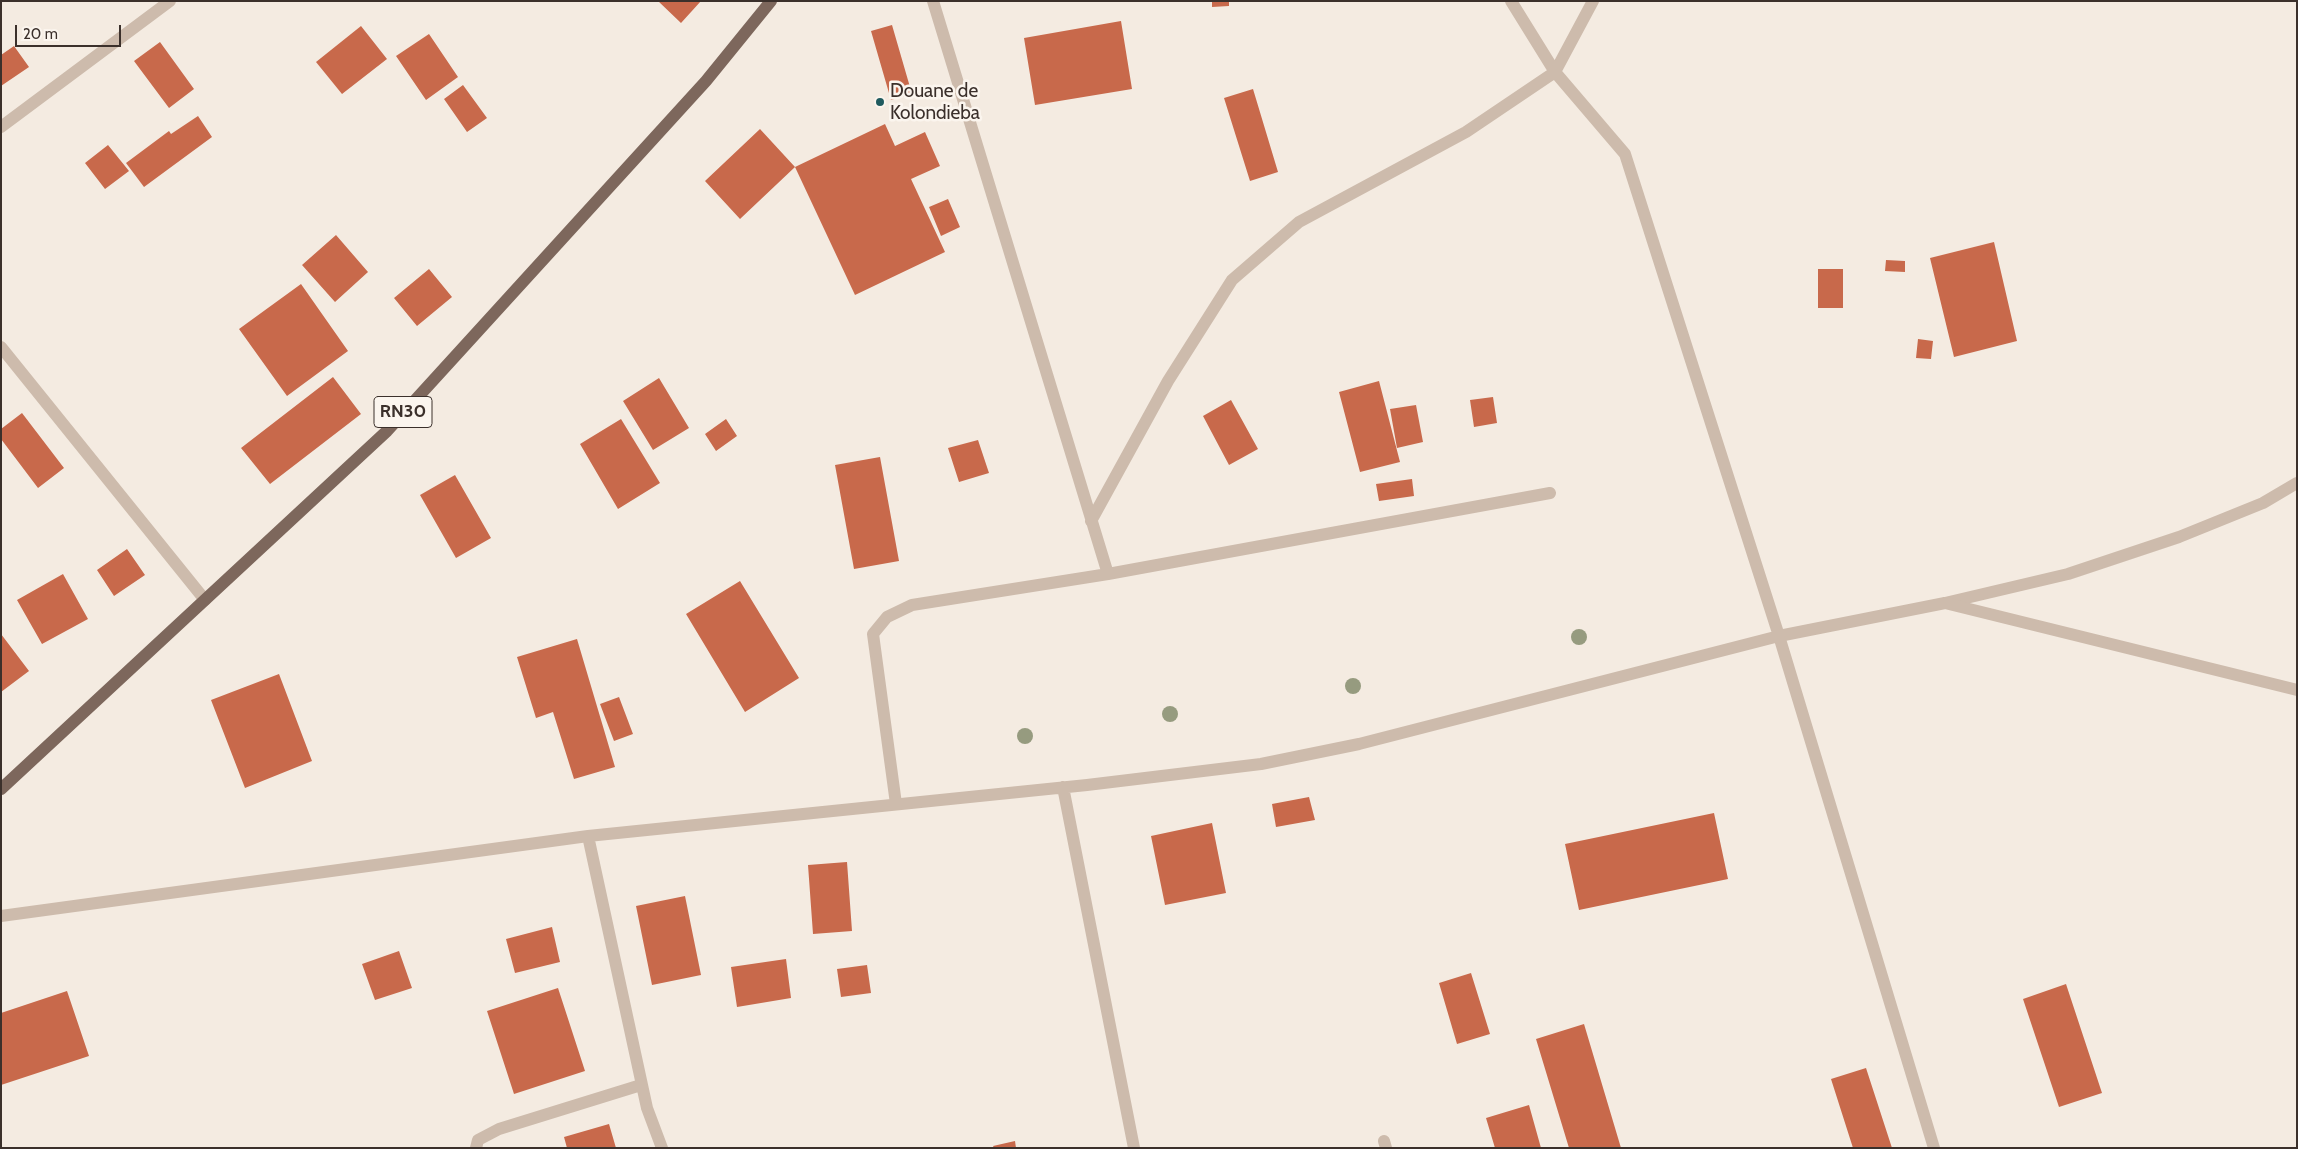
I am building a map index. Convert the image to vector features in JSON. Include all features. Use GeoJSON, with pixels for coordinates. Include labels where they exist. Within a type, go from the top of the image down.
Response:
{"type":"FeatureCollection","features":[{"type":"Feature","properties":{"kind":"main road","name":"RN30"},"geometry":{"type":"LineString","coordinates":[[1,789],[387,431],[706,81],[771,1]]}},
{"type":"Feature","properties":{"kind":"street"},"geometry":{"type":"LineString","coordinates":[[1,127],[170,1]]}},
{"type":"Feature","properties":{"kind":"street"},"geometry":{"type":"LineString","coordinates":[[933,1],[1108,574]]}},
{"type":"Feature","properties":{"kind":"street"},"geometry":{"type":"LineString","coordinates":[[1511,1],[1555,72],[1625,154],[1779,636],[1934,1148]]}},
{"type":"Feature","properties":{"kind":"street"},"geometry":{"type":"LineString","coordinates":[[1091,520],[1168,381],[1232,280],[1299,222],[1466,132],[1555,72],[1593,1]]}},
{"type":"Feature","properties":{"kind":"street"},"geometry":{"type":"LineString","coordinates":[[1,347],[205,600]]}},
{"type":"Feature","properties":{"kind":"street"},"geometry":{"type":"LineString","coordinates":[[2,916],[588,836],[1063,787],[1261,764],[1349,746],[1779,636],[1945,603],[2068,574],[2179,537],[2263,503],[2297,483]]}},
{"type":"Feature","properties":{"kind":"street"},"geometry":{"type":"LineString","coordinates":[[896,804],[874,634],[887,617],[912,605],[1108,574],[1550,493]]}},
{"type":"Feature","properties":{"kind":"street"},"geometry":{"type":"LineString","coordinates":[[1945,603],[2297,690]]}},
{"type":"Feature","properties":{"kind":"street"},"geometry":{"type":"LineString","coordinates":[[1063,787],[1134,1148]]}},
{"type":"Feature","properties":{"kind":"street"},"geometry":{"type":"LineString","coordinates":[[588,836],[646,1108],[662,1148]]}},
{"type":"Feature","properties":{"kind":"street"},"geometry":{"type":"LineString","coordinates":[[476,1148],[478,1140],[499,1129],[641,1085]]}},
{"type":"Feature","properties":{"kind":"building"},"geometry":{"type":"Polygon","coordinates":[[[658,1],[701,1],[681,23],[658,1]]]}},
{"type":"Feature","properties":{"kind":"building"},"geometry":{"type":"Polygon","coordinates":[[[1212,1],[1229,1],[1229,6],[1212,7],[1212,1]]]}},
{"type":"Feature","properties":{"kind":"building"},"geometry":{"type":"Polygon","coordinates":[[[1121,21],[1132,89],[1035,105],[1024,38],[1121,21]]]}},
{"type":"Feature","properties":{"kind":"building"},"geometry":{"type":"Polygon","coordinates":[[[892,25],[912,94],[891,100],[871,31],[892,25]]]}},
{"type":"Feature","properties":{"kind":"building"},"geometry":{"type":"Polygon","coordinates":[[[361,26],[387,59],[342,94],[316,62],[361,26]]]}},
{"type":"Feature","properties":{"kind":"building"},"geometry":{"type":"Polygon","coordinates":[[[429,34],[458,77],[426,100],[396,56],[429,34]]]}},
{"type":"Feature","properties":{"kind":"building"},"geometry":{"type":"Polygon","coordinates":[[[160,42],[194,89],[169,108],[134,61],[160,42]]]}},
{"type":"Feature","properties":{"kind":"building"},"geometry":{"type":"Polygon","coordinates":[[[14,46],[29,67],[1,86],[1,55],[14,46]]]}},
{"type":"Feature","properties":{"kind":"building"},"geometry":{"type":"Polygon","coordinates":[[[463,85],[487,118],[467,132],[444,99],[463,85]]]}},
{"type":"Feature","properties":{"kind":"building"},"geometry":{"type":"Polygon","coordinates":[[[1253,89],[1278,172],[1250,181],[1224,98],[1253,89]]]}},
{"type":"Feature","properties":{"kind":"building"},"geometry":{"type":"Polygon","coordinates":[[[198,116],[212,137],[144,187],[126,163],[169,131],[171,134],[198,116]]]}},
{"type":"Feature","properties":{"kind":"building"},"geometry":{"type":"Polygon","coordinates":[[[885,124],[895,146],[925,132],[940,166],[911,179],[945,252],[855,295],[795,167],[885,124]]]}},
{"type":"Feature","properties":{"kind":"building"},"geometry":{"type":"Polygon","coordinates":[[[760,129],[795,167],[740,219],[705,181],[760,129]]]}},
{"type":"Feature","properties":{"kind":"building"},"geometry":{"type":"Polygon","coordinates":[[[108,145],[129,171],[105,189],[85,163],[108,145]]]}},
{"type":"Feature","properties":{"kind":"building"},"geometry":{"type":"Polygon","coordinates":[[[948,199],[960,227],[941,236],[929,207],[948,199]]]}},
{"type":"Feature","properties":{"kind":"building"},"geometry":{"type":"Polygon","coordinates":[[[336,235],[368,272],[335,302],[302,265],[336,235]]]}},
{"type":"Feature","properties":{"kind":"building"},"geometry":{"type":"Polygon","coordinates":[[[1994,242],[2017,341],[1954,357],[1930,258],[1994,242]]]}},
{"type":"Feature","properties":{"kind":"building"},"geometry":{"type":"Polygon","coordinates":[[[1886,260],[1905,261],[1905,272],[1885,271],[1886,260]]]}},
{"type":"Feature","properties":{"kind":"building"},"geometry":{"type":"Polygon","coordinates":[[[429,269],[452,297],[417,326],[394,298],[429,269]]]}},
{"type":"Feature","properties":{"kind":"building"},"geometry":{"type":"Polygon","coordinates":[[[1818,269],[1843,269],[1843,308],[1818,308],[1818,269]]]}},
{"type":"Feature","properties":{"kind":"building"},"geometry":{"type":"Polygon","coordinates":[[[301,284],[348,351],[287,396],[239,329],[301,284]]]}},
{"type":"Feature","properties":{"kind":"building"},"geometry":{"type":"Polygon","coordinates":[[[1918,339],[1933,341],[1931,359],[1916,358],[1918,339]]]}},
{"type":"Feature","properties":{"kind":"building"},"geometry":{"type":"Polygon","coordinates":[[[333,377],[361,414],[270,484],[241,448],[333,377]]]}},
{"type":"Feature","properties":{"kind":"building"},"geometry":{"type":"Polygon","coordinates":[[[659,378],[689,428],[653,450],[623,401],[659,378]]]}},
{"type":"Feature","properties":{"kind":"building"},"geometry":{"type":"Polygon","coordinates":[[[1379,381],[1400,462],[1360,472],[1339,392],[1379,381]]]}},
{"type":"Feature","properties":{"kind":"building"},"geometry":{"type":"Polygon","coordinates":[[[1493,397],[1497,423],[1474,427],[1470,400],[1493,397]]]}},
{"type":"Feature","properties":{"kind":"building"},"geometry":{"type":"Polygon","coordinates":[[[1231,400],[1258,449],[1229,465],[1203,416],[1231,400]]]}},
{"type":"Feature","properties":{"kind":"building"},"geometry":{"type":"Polygon","coordinates":[[[1416,405],[1423,442],[1397,448],[1390,409],[1416,405]]]}},
{"type":"Feature","properties":{"kind":"building"},"geometry":{"type":"Polygon","coordinates":[[[22,413],[64,468],[38,488],[1,439],[1,429],[22,413]]]}},
{"type":"Feature","properties":{"kind":"building"},"geometry":{"type":"Polygon","coordinates":[[[621,419],[660,483],[618,509],[580,444],[621,419]]]}},
{"type":"Feature","properties":{"kind":"building"},"geometry":{"type":"Polygon","coordinates":[[[726,419],[737,436],[716,451],[705,434],[726,419]]]}},
{"type":"Feature","properties":{"kind":"building"},"geometry":{"type":"Polygon","coordinates":[[[978,440],[989,473],[959,482],[948,448],[978,440]]]}},
{"type":"Feature","properties":{"kind":"building"},"geometry":{"type":"Polygon","coordinates":[[[880,457],[899,561],[854,569],[835,465],[880,457]]]}},
{"type":"Feature","properties":{"kind":"building"},"geometry":{"type":"Polygon","coordinates":[[[455,475],[491,538],[456,558],[420,495],[455,475]]]}},
{"type":"Feature","properties":{"kind":"building"},"geometry":{"type":"Polygon","coordinates":[[[1412,479],[1414,496],[1379,501],[1376,484],[1412,479]]]}},
{"type":"Feature","properties":{"kind":"building"},"geometry":{"type":"Polygon","coordinates":[[[127,549],[145,575],[114,596],[97,570],[127,549]]]}},
{"type":"Feature","properties":{"kind":"building"},"geometry":{"type":"Polygon","coordinates":[[[63,574],[88,619],[42,644],[17,600],[63,574]]]}},
{"type":"Feature","properties":{"kind":"building"},"geometry":{"type":"Polygon","coordinates":[[[740,581],[799,678],[745,712],[686,614],[740,581]]]}},
{"type":"Feature","properties":{"kind":"building"},"geometry":{"type":"Polygon","coordinates":[[[1,634],[29,671],[1,692],[1,634]]]}},
{"type":"Feature","properties":{"kind":"building"},"geometry":{"type":"Polygon","coordinates":[[[577,639],[615,767],[574,779],[553,712],[536,718],[517,657],[577,639]]]}},
{"type":"Feature","properties":{"kind":"building"},"geometry":{"type":"Polygon","coordinates":[[[279,674],[312,761],[245,788],[211,700],[279,674]]]}},
{"type":"Feature","properties":{"kind":"building"},"geometry":{"type":"Polygon","coordinates":[[[619,697],[633,734],[614,741],[600,704],[619,697]]]}},
{"type":"Feature","properties":{"kind":"building"},"geometry":{"type":"Polygon","coordinates":[[[1309,797],[1315,820],[1276,827],[1272,804],[1309,797]]]}},
{"type":"Feature","properties":{"kind":"building"},"geometry":{"type":"Polygon","coordinates":[[[1714,813],[1728,879],[1579,910],[1565,844],[1714,813]]]}},
{"type":"Feature","properties":{"kind":"building"},"geometry":{"type":"Polygon","coordinates":[[[1212,823],[1226,893],[1165,905],[1151,836],[1212,823]]]}},
{"type":"Feature","properties":{"kind":"building"},"geometry":{"type":"Polygon","coordinates":[[[847,862],[852,931],[813,934],[808,865],[847,862]]]}},
{"type":"Feature","properties":{"kind":"building"},"geometry":{"type":"Polygon","coordinates":[[[685,896],[701,975],[652,985],[636,906],[685,896]]]}},
{"type":"Feature","properties":{"kind":"building"},"geometry":{"type":"Polygon","coordinates":[[[552,927],[560,962],[515,973],[506,939],[552,927]]]}},
{"type":"Feature","properties":{"kind":"building"},"geometry":{"type":"Polygon","coordinates":[[[399,951],[412,988],[375,1000],[362,964],[399,951]]]}},
{"type":"Feature","properties":{"kind":"building"},"geometry":{"type":"Polygon","coordinates":[[[786,959],[791,998],[737,1007],[731,967],[786,959]]]}},
{"type":"Feature","properties":{"kind":"building"},"geometry":{"type":"Polygon","coordinates":[[[867,965],[871,993],[841,997],[837,969],[867,965]]]}},
{"type":"Feature","properties":{"kind":"building"},"geometry":{"type":"Polygon","coordinates":[[[1471,973],[1490,1034],[1457,1044],[1439,983],[1471,973]]]}},
{"type":"Feature","properties":{"kind":"building"},"geometry":{"type":"Polygon","coordinates":[[[2066,984],[2102,1093],[2059,1107],[2023,999],[2066,984]]]}},
{"type":"Feature","properties":{"kind":"building"},"geometry":{"type":"Polygon","coordinates":[[[558,988],[585,1071],[514,1094],[487,1011],[558,988]]]}},
{"type":"Feature","properties":{"kind":"building"},"geometry":{"type":"Polygon","coordinates":[[[67,991],[89,1056],[1,1085],[1,1013],[67,991]]]}},
{"type":"Feature","properties":{"kind":"building"},"geometry":{"type":"Polygon","coordinates":[[[1584,1024],[1621,1148],[1569,1148],[1536,1039],[1584,1024]]]}},
{"type":"Feature","properties":{"kind":"building"},"geometry":{"type":"Polygon","coordinates":[[[1866,1068],[1892,1148],[1853,1148],[1831,1079],[1866,1068]]]}},
{"type":"Feature","properties":{"kind":"building"},"geometry":{"type":"Polygon","coordinates":[[[1529,1105],[1541,1148],[1495,1148],[1486,1118],[1529,1105]]]}},
{"type":"Feature","properties":{"kind":"building"},"geometry":{"type":"Polygon","coordinates":[[[609,1124],[616,1148],[567,1148],[564,1137],[609,1124]]]}},
{"type":"Feature","properties":{"kind":"building"},"geometry":{"type":"Polygon","coordinates":[[[1015,1141],[1016,1148],[994,1148],[993,1146],[1015,1141]]]}},
{"type":"Feature","properties":{"kind":"place","name":"Douane de Kolondieba"},"geometry":{"type":"Point","coordinates":[880,102]}}]}
